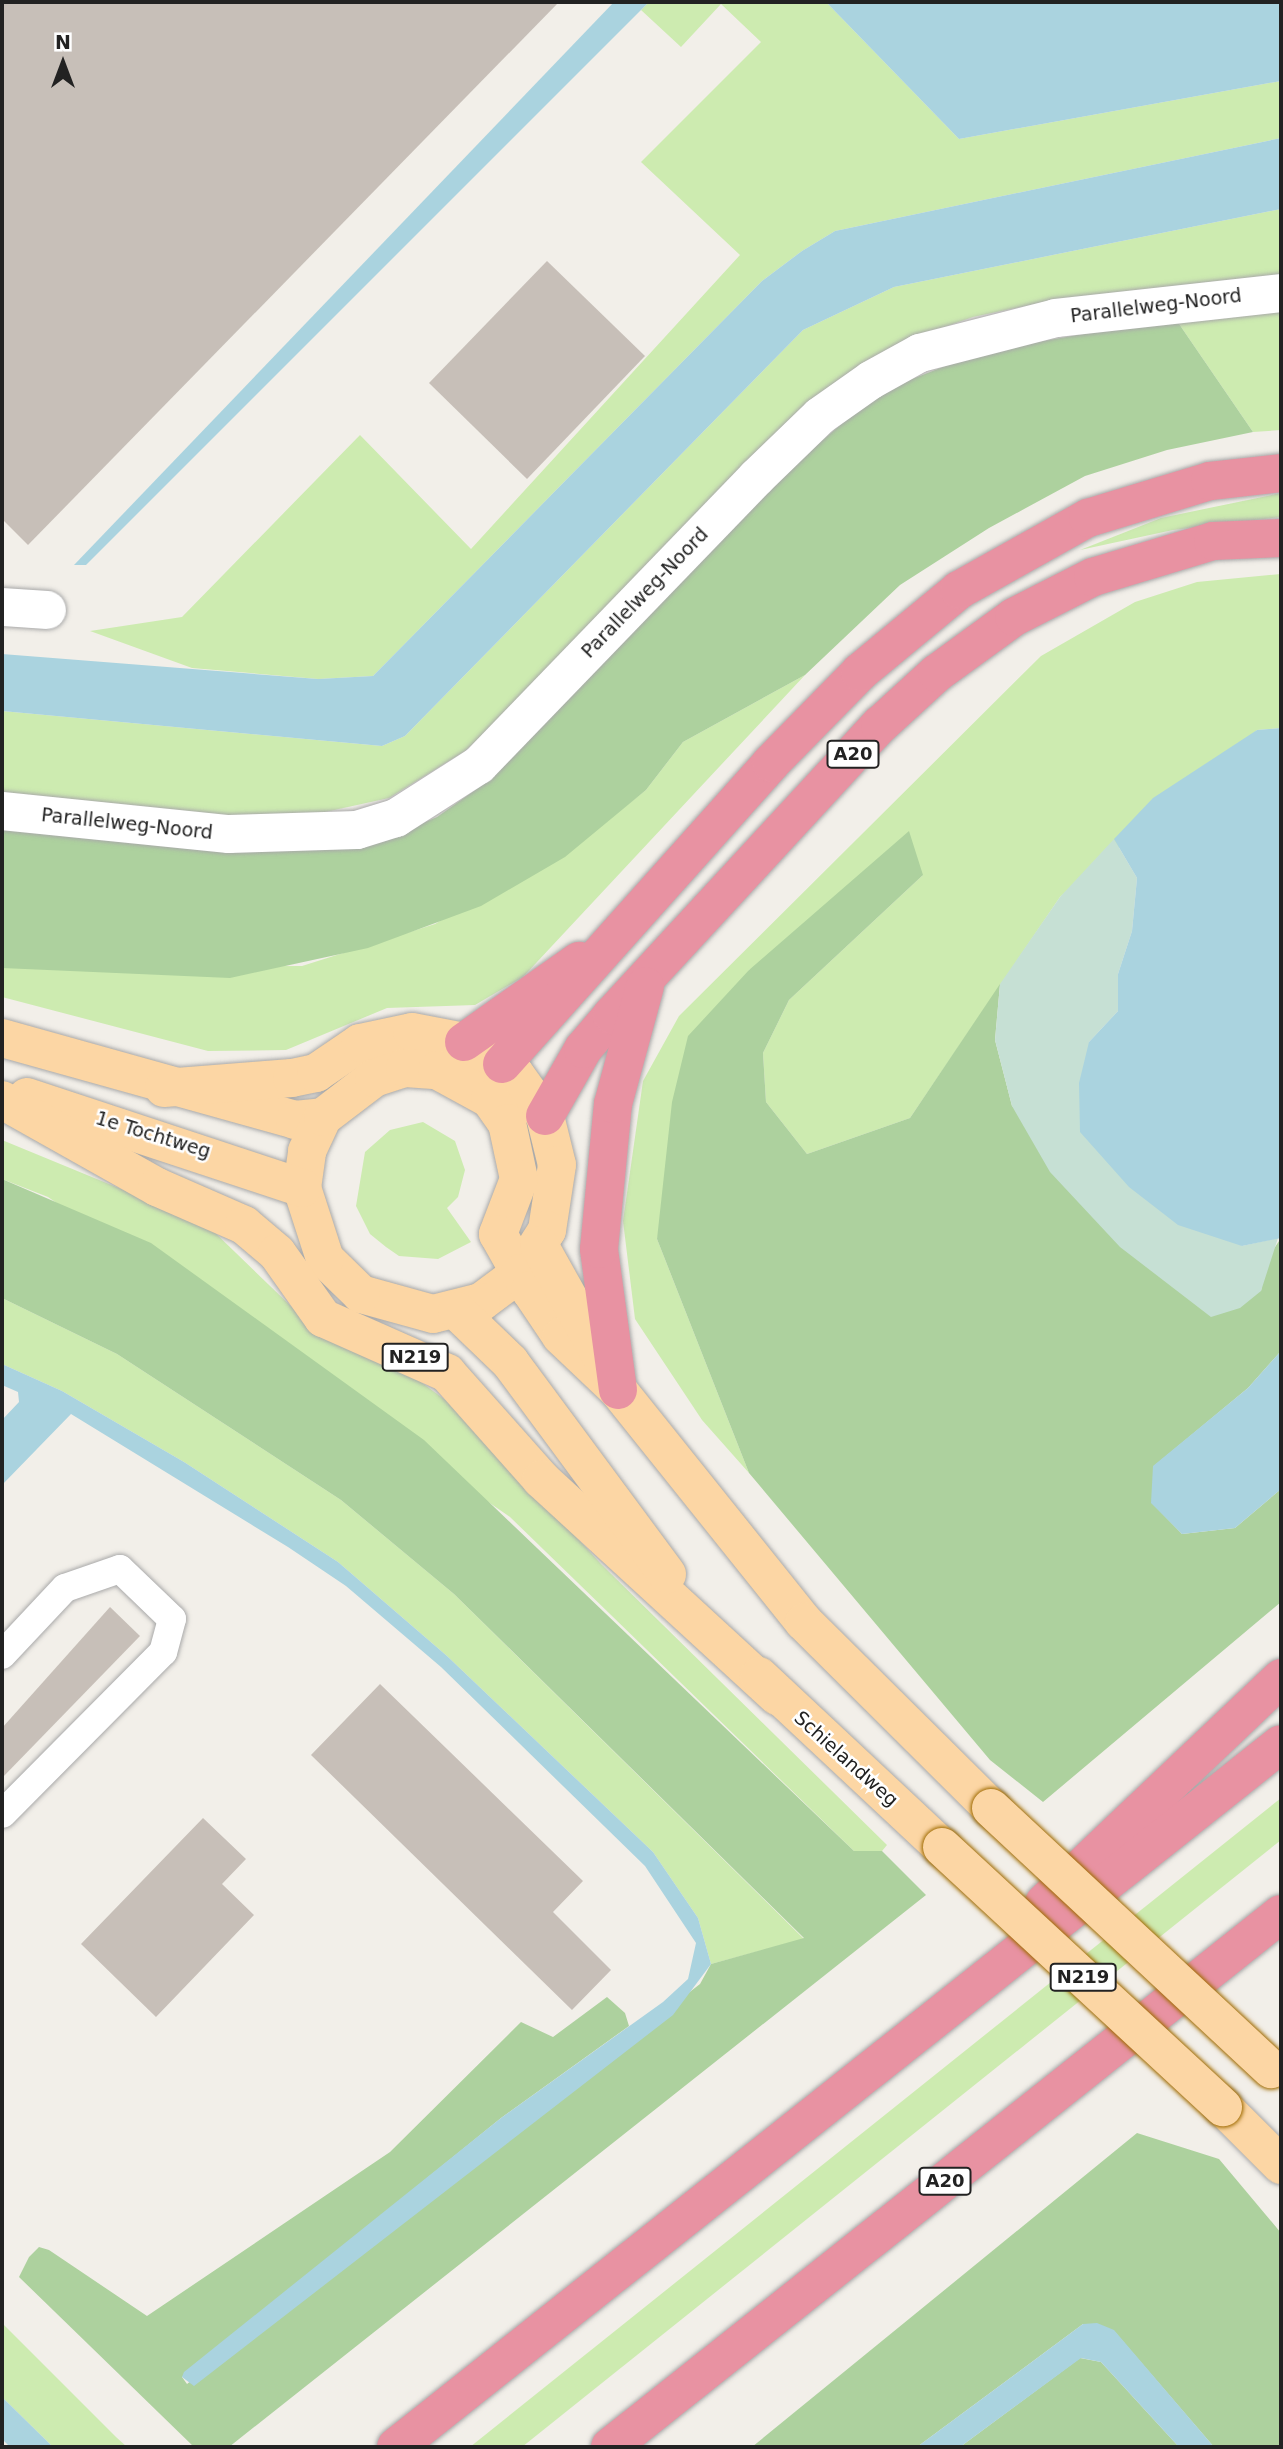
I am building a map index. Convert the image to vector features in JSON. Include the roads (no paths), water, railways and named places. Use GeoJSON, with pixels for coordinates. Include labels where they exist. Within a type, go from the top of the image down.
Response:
{"type":"FeatureCollection","features":[{"type":"Feature","properties":{"kind":"highway","name":"A20"},"geometry":{"type":"LineString","coordinates":[[502,1064],[860,672],[958,590],[1099,514],[1210,481],[1281,473]]}},
{"type":"Feature","properties":{"kind":"highway","name":"A20"},"geometry":{"type":"LineString","coordinates":[[545,1116],[583,1049],[880,725],[1014,617],[1154,554],[1213,541],[1281,538]]}},
{"type":"Feature","properties":{"kind":"highway","name":"A20"},"geometry":{"type":"LineString","coordinates":[[464,1042],[508,1015],[530,991],[611,942]]}},
{"type":"Feature","properties":{"kind":"highway","name":"A20"},"geometry":{"type":"LineString","coordinates":[[618,1390],[599,1249],[612,1104],[649,974]]}},
{"type":"Feature","properties":{"kind":"highway"},"geometry":{"type":"LineString","coordinates":[[860,2077],[1281,1678]]}},
{"type":"Feature","properties":{"kind":"highway"},"geometry":{"type":"LineString","coordinates":[[396,2447],[1281,1744]]}},
{"type":"Feature","properties":{"kind":"highway","name":"A20"},"geometry":{"type":"LineString","coordinates":[[610,2447],[1281,1914]]}},
{"type":"Feature","properties":{"kind":"main road"},"geometry":{"type":"LineString","coordinates":[[164,1088],[316,1073],[337,1056],[386,1035],[438,1034],[464,1042],[502,1064],[527,1087],[545,1116],[557,1181],[529,1259],[457,1311]]}},
{"type":"Feature","properties":{"kind":"main road"},"geometry":{"type":"LineString","coordinates":[[2,1038],[164,1088],[295,1120],[323,1117]]}},
{"type":"Feature","properties":{"kind":"main road"},"geometry":{"type":"LineString","coordinates":[[467,1082],[502,1064]]}},
{"type":"Feature","properties":{"kind":"main road","name":"N219"},"geometry":{"type":"LineString","coordinates":[[457,1311],[408,1311],[351,1286],[313,1237],[302,1188],[307,1151],[323,1117],[374,1077],[405,1068],[437,1070],[467,1082],[507,1123],[517,1151],[513,1208],[498,1234],[529,1259],[561,1336],[618,1390],[804,1622],[991,1808],[1276,2073]]}},
{"type":"Feature","properties":{"kind":"main road","name":"1e Tochtweg"},"geometry":{"type":"LineString","coordinates":[[2,1090],[302,1188]]}},
{"type":"Feature","properties":{"kind":"main road","name":"N219"},"geometry":{"type":"LineString","coordinates":[[2,1100],[157,1187],[244,1225],[277,1253],[323,1318],[447,1373],[560,1497],[777,1696]]}},
{"type":"Feature","properties":{"kind":"main road","name":"Schielandweg"},"geometry":{"type":"LineString","coordinates":[[457,1311],[510,1362],[665,1571],[777,1696],[1223,2107],[1281,2165]]}},
{"type":"Feature","properties":{"kind":"street","name":"Parallelweg-Noord"},"geometry":{"type":"LineString","coordinates":[[2,811],[229,834],[357,830],[396,818],[479,765],[756,478],[820,416],[871,380],[920,353],[1043,321],[1118,307],[1281,293]]}},
{"type":"Feature","properties":{"kind":"street"},"geometry":{"type":"LineString","coordinates":[[2,607],[47,610]]}},
{"type":"Feature","properties":{"kind":"lane"},"geometry":{"type":"LineString","coordinates":[[2,1654],[65,1588],[120,1569],[172,1619],[163,1652],[2,1814]]}},
{"type":"Feature","properties":{"kind":"water"},"geometry":{"type":"Polygon","coordinates":[[[614,2],[649,2],[86,565],[74,565],[614,2]]]}},
{"type":"Feature","properties":{"kind":"water"},"geometry":{"type":"Polygon","coordinates":[[[826,2],[1281,2],[1281,81],[959,139],[826,2]]]}},
{"type":"Feature","properties":{"kind":"water"},"geometry":{"type":"Polygon","coordinates":[[[1281,138],[1281,209],[894,287],[803,330],[405,736],[382,746],[2,711],[2,654],[318,679],[373,676],[762,281],[802,251],[835,231],[1281,138]]]}},
{"type":"Feature","properties":{"kind":"water"},"geometry":{"type":"Polygon","coordinates":[[[1281,728],[1281,1238],[1242,1246],[1178,1225],[1129,1187],[1080,1132],[1079,1083],[1089,1042],[1118,1011],[1118,974],[1132,931],[1137,878],[1114,839],[1153,798],[1257,730],[1281,728]]]}},
{"type":"Feature","properties":{"kind":"water"},"geometry":{"type":"Polygon","coordinates":[[[1281,1351],[1281,1489],[1235,1528],[1182,1534],[1151,1503],[1153,1466],[1248,1388],[1281,1351]]]}},
{"type":"Feature","properties":{"kind":"water"},"geometry":{"type":"Polygon","coordinates":[[[2,1364],[62,1391],[184,1462],[338,1562],[447,1656],[653,1852],[698,1918],[711,1964],[673,2015],[194,2386],[182,2377],[184,2372],[501,2118],[663,2002],[688,1979],[696,1943],[645,1866],[441,1667],[346,1586],[288,1547],[71,1414],[2,1485],[2,1420],[19,1402],[18,1392],[2,1385],[2,1364]]]}},
{"type":"Feature","properties":{"kind":"water"},"geometry":{"type":"Polygon","coordinates":[[[1097,2323],[1114,2330],[1214,2447],[1179,2447],[1101,2362],[1081,2358],[960,2447],[917,2447],[1083,2324],[1097,2323]]]}},
{"type":"Feature","properties":{"kind":"water"},"geometry":{"type":"Polygon","coordinates":[[[2,2397],[53,2447],[10,2447],[2,2439],[2,2397]]]}}]}
